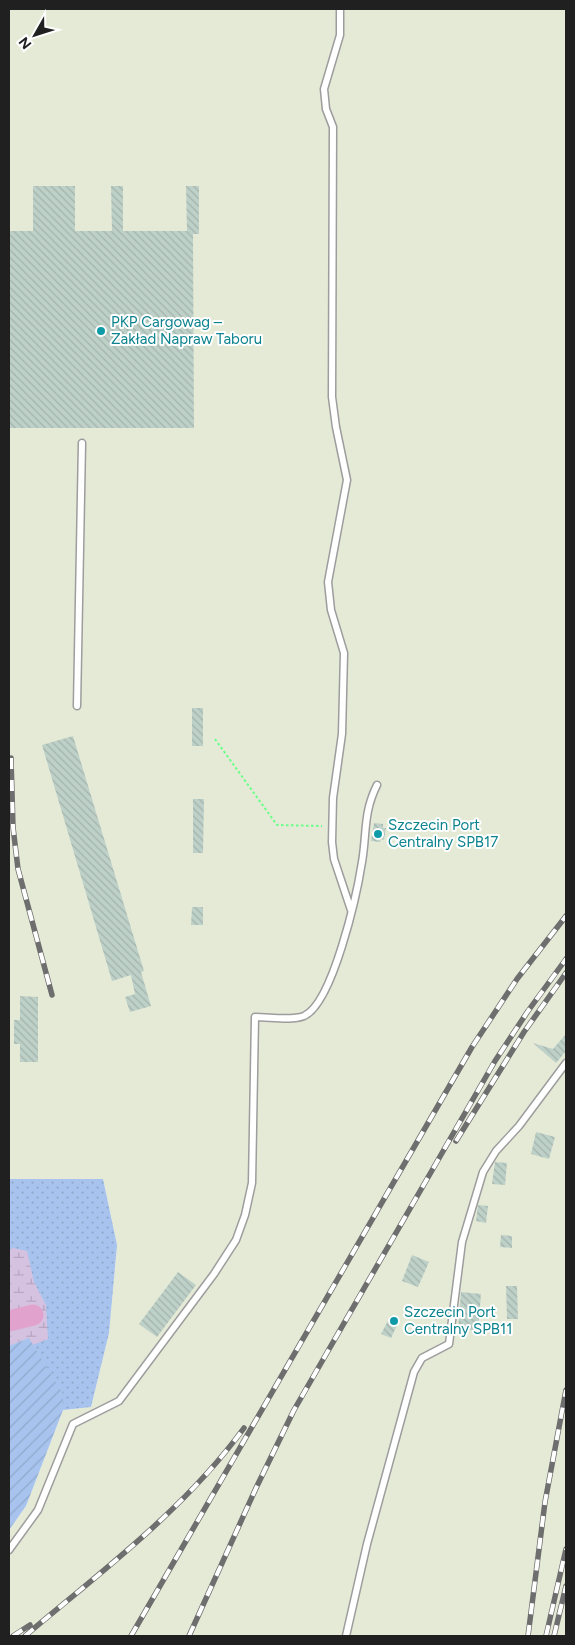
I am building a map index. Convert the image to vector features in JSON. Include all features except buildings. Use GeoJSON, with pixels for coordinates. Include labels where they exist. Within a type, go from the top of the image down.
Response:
{"type":"FeatureCollection","features":[{"type":"Feature","properties":{"kind":"lane"},"geometry":{"type":"LineString","coordinates":[[340,9],[340,36],[324,89],[326,109],[333,127],[332,397],[336,427],[348,480],[328,582],[331,610],[344,653],[342,734],[333,798],[334,859],[351,910]]}},
{"type":"Feature","properties":{"kind":"lane"},"geometry":{"type":"LineString","coordinates":[[77,706],[82,443]]}},
{"type":"Feature","properties":{"kind":"lane"},"geometry":{"type":"LineString","coordinates":[[9,1550],[38,1510],[73,1424],[119,1401],[214,1274],[236,1240],[245,1215],[252,1183],[255,1017],[299,1017],[316,1007],[323,997],[339,955],[351,910],[363,861],[367,806],[377,785]]}},
{"type":"Feature","properties":{"kind":"lane"},"geometry":{"type":"LineString","coordinates":[[346,1636],[367,1544],[414,1372],[418,1363],[426,1354],[449,1344],[462,1242],[483,1172],[496,1151],[519,1126],[566,1063]]}},
{"type":"Feature","properties":{"kind":"path"},"geometry":{"type":"LineString","coordinates":[[215,739],[277,825],[332,827]]}},
{"type":"Feature","properties":{"kind":"path"},"geometry":{"type":"LineString","coordinates":[[9,1469],[9,1479]]}},
{"type":"Feature","properties":{"kind":"shaded area"},"geometry":{"type":"Polygon","coordinates":[[[9,9],[566,9],[566,1636],[9,1636],[9,1531],[26,1506],[63,1410],[91,1407],[109,1333],[117,1245],[103,1179],[9,1179],[9,9]]]}},
{"type":"Feature","properties":{"kind":"shaded area"},"geometry":{"type":"Polygon","coordinates":[[[9,1179],[103,1179],[117,1245],[109,1333],[91,1407],[63,1410],[63,1396],[29,1338],[9,1346],[9,1179]]]}},
{"type":"Feature","properties":{"kind":"shaded area"},"geometry":{"type":"Polygon","coordinates":[[[29,1338],[63,1394],[63,1410],[26,1506],[9,1530],[9,1346],[29,1338]]]}},
{"type":"Feature","properties":{"kind":"green space"},"geometry":{"type":"Polygon","coordinates":[[[13,1248],[27,1251],[34,1282],[46,1305],[48,1339],[30,1346],[28,1338],[9,1346],[9,1250],[13,1248]]]}},
{"type":"Feature","properties":{"kind":"waterway"},"geometry":{"type":"LineString","coordinates":[[9,1321],[33,1315]]}},
{"type":"Feature","properties":{"kind":"railway"},"geometry":{"type":"LineString","coordinates":[[11,758],[13,827],[18,869],[52,995]]}},
{"type":"Feature","properties":{"kind":"railway"},"geometry":{"type":"LineString","coordinates":[[131,1636],[472,1047],[517,979],[566,916]]}},
{"type":"Feature","properties":{"kind":"railway"},"geometry":{"type":"LineString","coordinates":[[189,1636],[257,1486],[294,1410],[495,1061],[566,959]]}},
{"type":"Feature","properties":{"kind":"railway"},"geometry":{"type":"LineString","coordinates":[[456,1141],[524,1032],[566,973]]}},
{"type":"Feature","properties":{"kind":"railway"},"geometry":{"type":"LineString","coordinates":[[528,1636],[545,1502],[566,1390]]}},
{"type":"Feature","properties":{"kind":"railway"},"geometry":{"type":"LineString","coordinates":[[25,1636],[169,1513],[221,1458],[244,1428]]}},
{"type":"Feature","properties":{"kind":"railway"},"geometry":{"type":"LineString","coordinates":[[546,1636],[566,1549]]}},
{"type":"Feature","properties":{"kind":"railway"},"geometry":{"type":"LineString","coordinates":[[554,1636],[566,1586]]}},
{"type":"Feature","properties":{"kind":"railway"},"geometry":{"type":"LineString","coordinates":[[13,1636],[30,1625]]}},
{"type":"Feature","properties":{"kind":"place","name":"PKP Cargowag – Zakład Napraw Taboru"},"geometry":{"type":"Point","coordinates":[101,331]}},
{"type":"Feature","properties":{"kind":"place","name":"Szczecin Port Centralny SPB17"},"geometry":{"type":"Point","coordinates":[378,834]}},
{"type":"Feature","properties":{"kind":"place","name":"Szczecin Port Centralny SPB11"},"geometry":{"type":"Point","coordinates":[394,1321]}}]}
